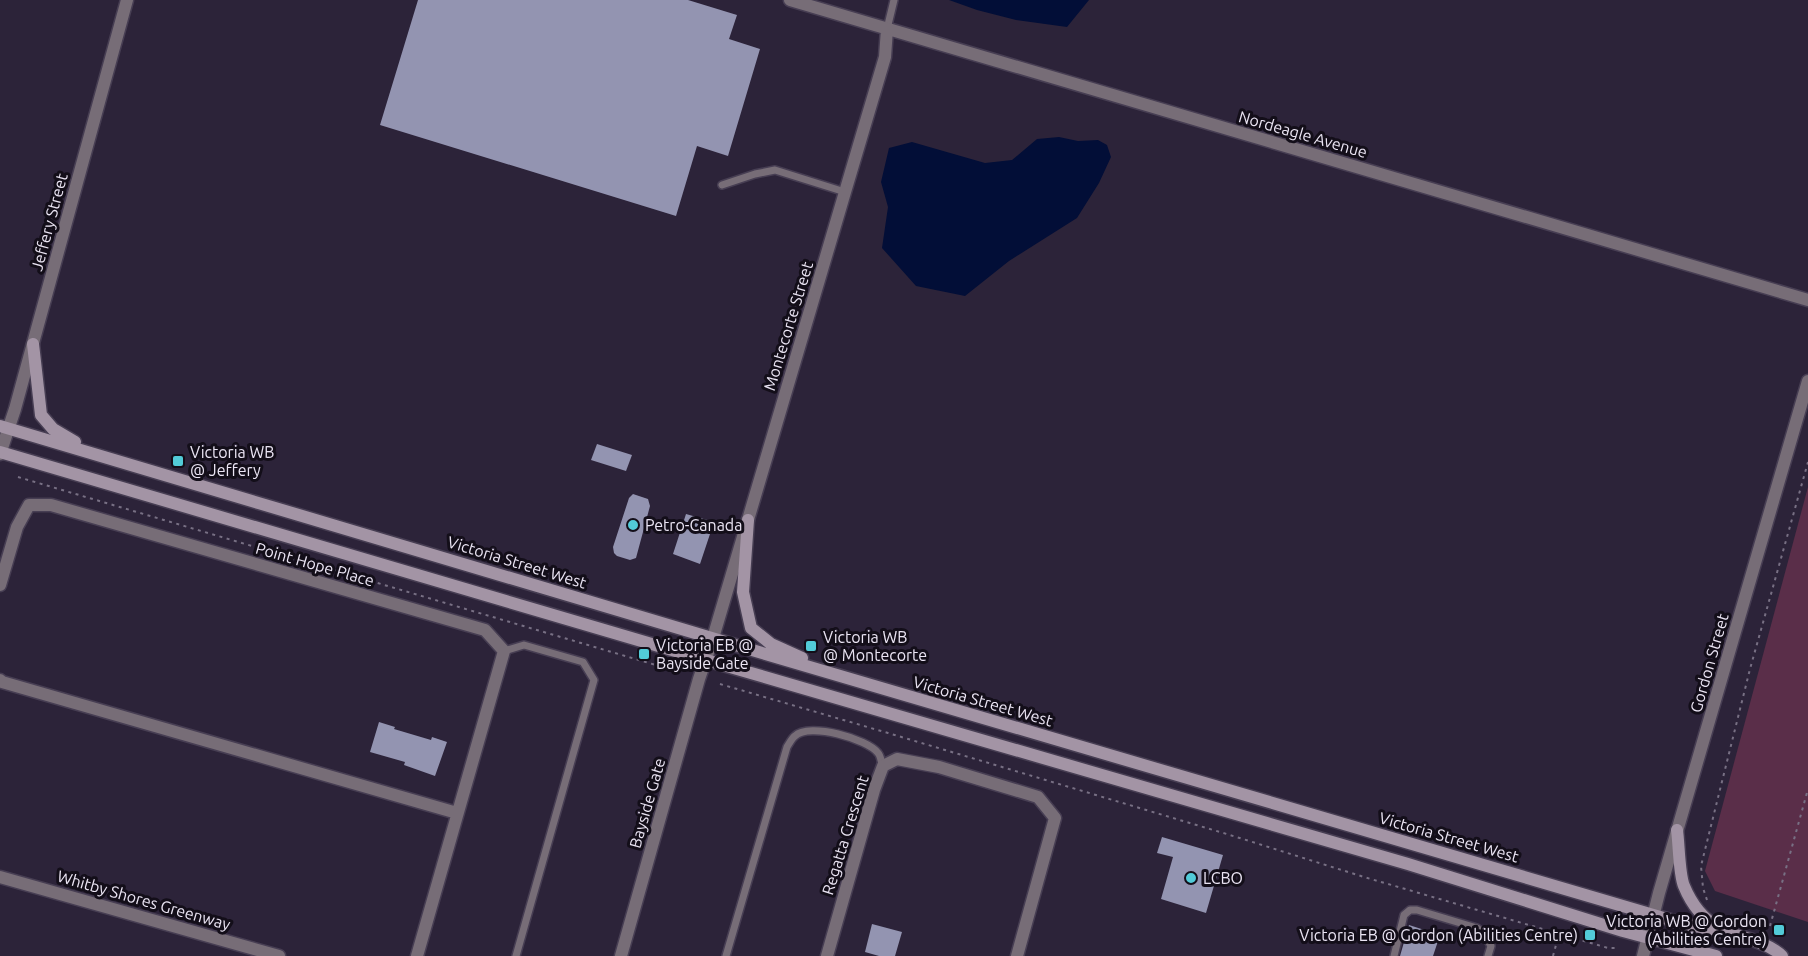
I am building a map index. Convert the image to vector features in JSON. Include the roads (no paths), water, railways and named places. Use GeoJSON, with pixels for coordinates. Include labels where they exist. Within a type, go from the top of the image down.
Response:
{"type":"FeatureCollection","features":[{"type":"Feature","properties":{"kind":"main road"},"geometry":{"type":"LineString","coordinates":[[33,345],[41,415],[53,429],[92,452]]}},
{"type":"Feature","properties":{"kind":"main road","name":"Victoria Street West"},"geometry":{"type":"LineString","coordinates":[[4,427],[1684,924],[1728,933],[1770,947],[1782,956]]}},
{"type":"Feature","properties":{"kind":"main road"},"geometry":{"type":"LineString","coordinates":[[0,453],[1408,864],[1623,931],[1716,956]]}},
{"type":"Feature","properties":{"kind":"main road"},"geometry":{"type":"LineString","coordinates":[[748,520],[742,592],[751,628],[771,644],[850,679]]}},
{"type":"Feature","properties":{"kind":"main road"},"geometry":{"type":"LineString","coordinates":[[1677,830],[1683,885],[1708,922],[1728,933]]}},
{"type":"Feature","properties":{"kind":"street","name":"Jeffery Street"},"geometry":{"type":"LineString","coordinates":[[0,453],[4,427],[33,345],[127,0]]}},
{"type":"Feature","properties":{"kind":"street","name":"Nordeagle Avenue"},"geometry":{"type":"LineString","coordinates":[[790,0],[1808,300]]}},
{"type":"Feature","properties":{"kind":"street","name":"Montecorte Street"},"geometry":{"type":"LineString","coordinates":[[706,660],[885,57],[887,28]]}},
{"type":"Feature","properties":{"kind":"street","name":"Gordon Street"},"geometry":{"type":"LineString","coordinates":[[1643,956],[1677,830],[1808,381]]}},
{"type":"Feature","properties":{"kind":"street","name":"Point Hope Place"},"geometry":{"type":"LineString","coordinates":[[0,585],[17,527],[29,505],[51,505],[485,630],[504,651]]}},
{"type":"Feature","properties":{"kind":"street"},"geometry":{"type":"LineString","coordinates":[[417,956],[504,651]]}},
{"type":"Feature","properties":{"kind":"street","name":"Bayside Gate"},"geometry":{"type":"LineString","coordinates":[[621,956],[706,660]]}},
{"type":"Feature","properties":{"kind":"street"},"geometry":{"type":"LineString","coordinates":[[0,680],[457,813]]}},
{"type":"Feature","properties":{"kind":"street","name":"Regatta Crescent"},"geometry":{"type":"LineString","coordinates":[[827,956],[874,790],[883,766],[897,759],[950,770],[1038,797],[1055,818],[1017,956]]}},
{"type":"Feature","properties":{"kind":"street","name":"Whitby Shores Greenway"},"geometry":{"type":"LineString","coordinates":[[0,876],[279,956]]}},
{"type":"Feature","properties":{"kind":"lane","name":"Montecorte Street"},"geometry":{"type":"LineString","coordinates":[[887,28],[894,0]]}},
{"type":"Feature","properties":{"kind":"lane"},"geometry":{"type":"LineString","coordinates":[[722,185],[775,170],[845,192]]}},
{"type":"Feature","properties":{"kind":"lane"},"geometry":{"type":"LineString","coordinates":[[504,651],[524,645],[583,662],[594,680],[516,956]]}},
{"type":"Feature","properties":{"kind":"lane"},"geometry":{"type":"LineString","coordinates":[[726,956],[787,747],[795,735],[809,729],[828,731],[864,743],[878,752],[883,766]]}},
{"type":"Feature","properties":{"kind":"lane"},"geometry":{"type":"LineString","coordinates":[[1394,956],[1404,915],[1410,910],[1417,910],[1477,928],[1485,935],[1491,946],[1488,956]]}},
{"type":"Feature","properties":{"kind":"water"},"geometry":{"type":"Polygon","coordinates":[[[949,0],[1089,0],[1067,27],[1016,20],[949,0]]]}},
{"type":"Feature","properties":{"kind":"water"},"geometry":{"type":"Polygon","coordinates":[[[1059,137],[1078,141],[1098,140],[1107,145],[1111,157],[1099,183],[1077,218],[1009,261],[965,296],[916,286],[882,248],[888,207],[881,182],[889,148],[912,142],[985,163],[1012,160],[1037,139],[1059,137]]]}},
{"type":"Feature","properties":{"kind":"place","name":"Victoria WB @ Jeffery"},"geometry":{"type":"Point","coordinates":[178,461]}},
{"type":"Feature","properties":{"kind":"place","name":"Petro-Canada"},"geometry":{"type":"Point","coordinates":[633,525]}},
{"type":"Feature","properties":{"kind":"place","name":"Victoria WB @ Montecorte"},"geometry":{"type":"Point","coordinates":[811,646]}},
{"type":"Feature","properties":{"kind":"place","name":"Victoria EB @ Bayside Gate"},"geometry":{"type":"Point","coordinates":[644,654]}},
{"type":"Feature","properties":{"kind":"place","name":"LCBO"},"geometry":{"type":"Point","coordinates":[1191,878]}},
{"type":"Feature","properties":{"kind":"place","name":"Victoria WB @ Gordon (Abilities Centre)"},"geometry":{"type":"Point","coordinates":[1779,930]}},
{"type":"Feature","properties":{"kind":"place","name":"Victoria EB @ Gordon (Abilities Centre)"},"geometry":{"type":"Point","coordinates":[1590,935]}}]}
